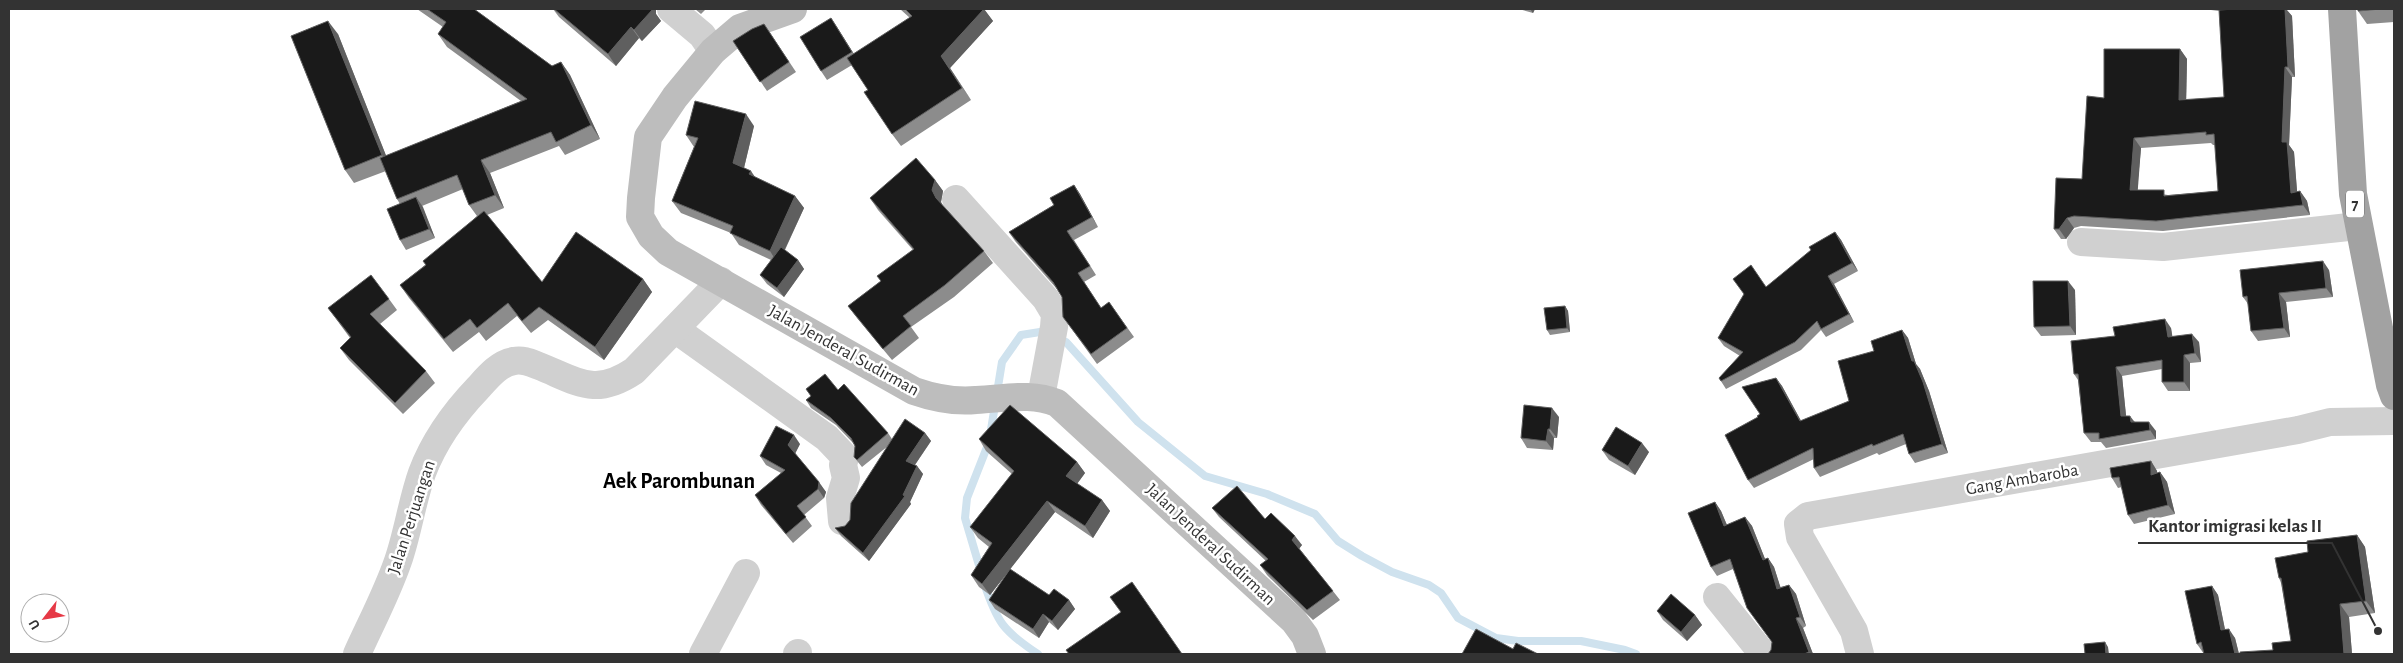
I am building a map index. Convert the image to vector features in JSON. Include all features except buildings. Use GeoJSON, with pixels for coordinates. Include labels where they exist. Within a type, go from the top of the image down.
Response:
{"type":"FeatureCollection","features":[{"type":"Feature","properties":{"kind":"highway","name":"7"},"geometry":{"type":"LineString","coordinates":[[2342,9],[2353,194],[2358,226],[2393,388]]}},
{"type":"Feature","properties":{"kind":"main road","name":"Jalan Jenderal Sudirman"},"geometry":{"type":"LineString","coordinates":[[792,9],[740,28],[713,51],[675,97],[648,137],[640,198],[640,217],[651,236],[668,252],[914,391],[936,398],[975,400],[1032,396],[1057,403],[1071,413],[1294,622],[1305,636],[1312,654]]}},
{"type":"Feature","properties":{"kind":"street"},"geometry":{"type":"LineString","coordinates":[[671,9],[702,35],[713,51]]}},
{"type":"Feature","properties":{"kind":"street"},"geometry":{"type":"LineString","coordinates":[[956,200],[1046,298],[1055,314],[1049,358],[1032,396]]}},
{"type":"Feature","properties":{"kind":"street"},"geometry":{"type":"LineString","coordinates":[[2081,242],[2162,247],[2358,226]]}},
{"type":"Feature","properties":{"kind":"street","name":"Jalan Perjuangan"},"geometry":{"type":"LineString","coordinates":[[357,654],[398,560],[423,472],[458,409],[487,378],[500,367],[513,361],[526,361],[586,384],[603,386],[620,381],[634,371],[721,281]]}},
{"type":"Feature","properties":{"kind":"street"},"geometry":{"type":"LineString","coordinates":[[675,329],[827,438],[845,457],[843,465],[846,478],[840,498],[842,521]]}},
{"type":"Feature","properties":{"kind":"street","name":"Gang Ambaroba"},"geometry":{"type":"LineString","coordinates":[[1860,654],[1854,632],[1800,537],[1798,524],[1808,516],[2098,467],[2298,430],[2330,422],[2394,422]]}},
{"type":"Feature","properties":{"kind":"street"},"geometry":{"type":"LineString","coordinates":[[702,654],[746,573]]}},
{"type":"Feature","properties":{"kind":"street"},"geometry":{"type":"LineString","coordinates":[[1717,597],[1763,654]]}},
{"type":"Feature","properties":{"kind":"waterway"},"geometry":{"type":"LineString","coordinates":[[981,572],[965,518],[967,498],[989,442],[1002,362],[1021,335],[1040,332],[1066,342],[1138,422],[1205,476],[1267,494],[1315,514],[1338,541],[1392,572],[1429,585],[1441,593],[1458,618],[1496,638],[1518,641],[1581,641],[1636,654]]}},
{"type":"Feature","properties":{"kind":"waterway"},"geometry":{"type":"LineString","coordinates":[[984,583],[998,617],[1009,632],[1038,654]]}},
{"type":"Feature","properties":{"kind":"place","name":"Kantor imigrasi kelas II"},"geometry":{"type":"Point","coordinates":[2378,631]}},
{"type":"Feature","properties":{"kind":"district","name":"Aek Parombunan"},"geometry":{"type":"Point","coordinates":[679,480]}}]}
